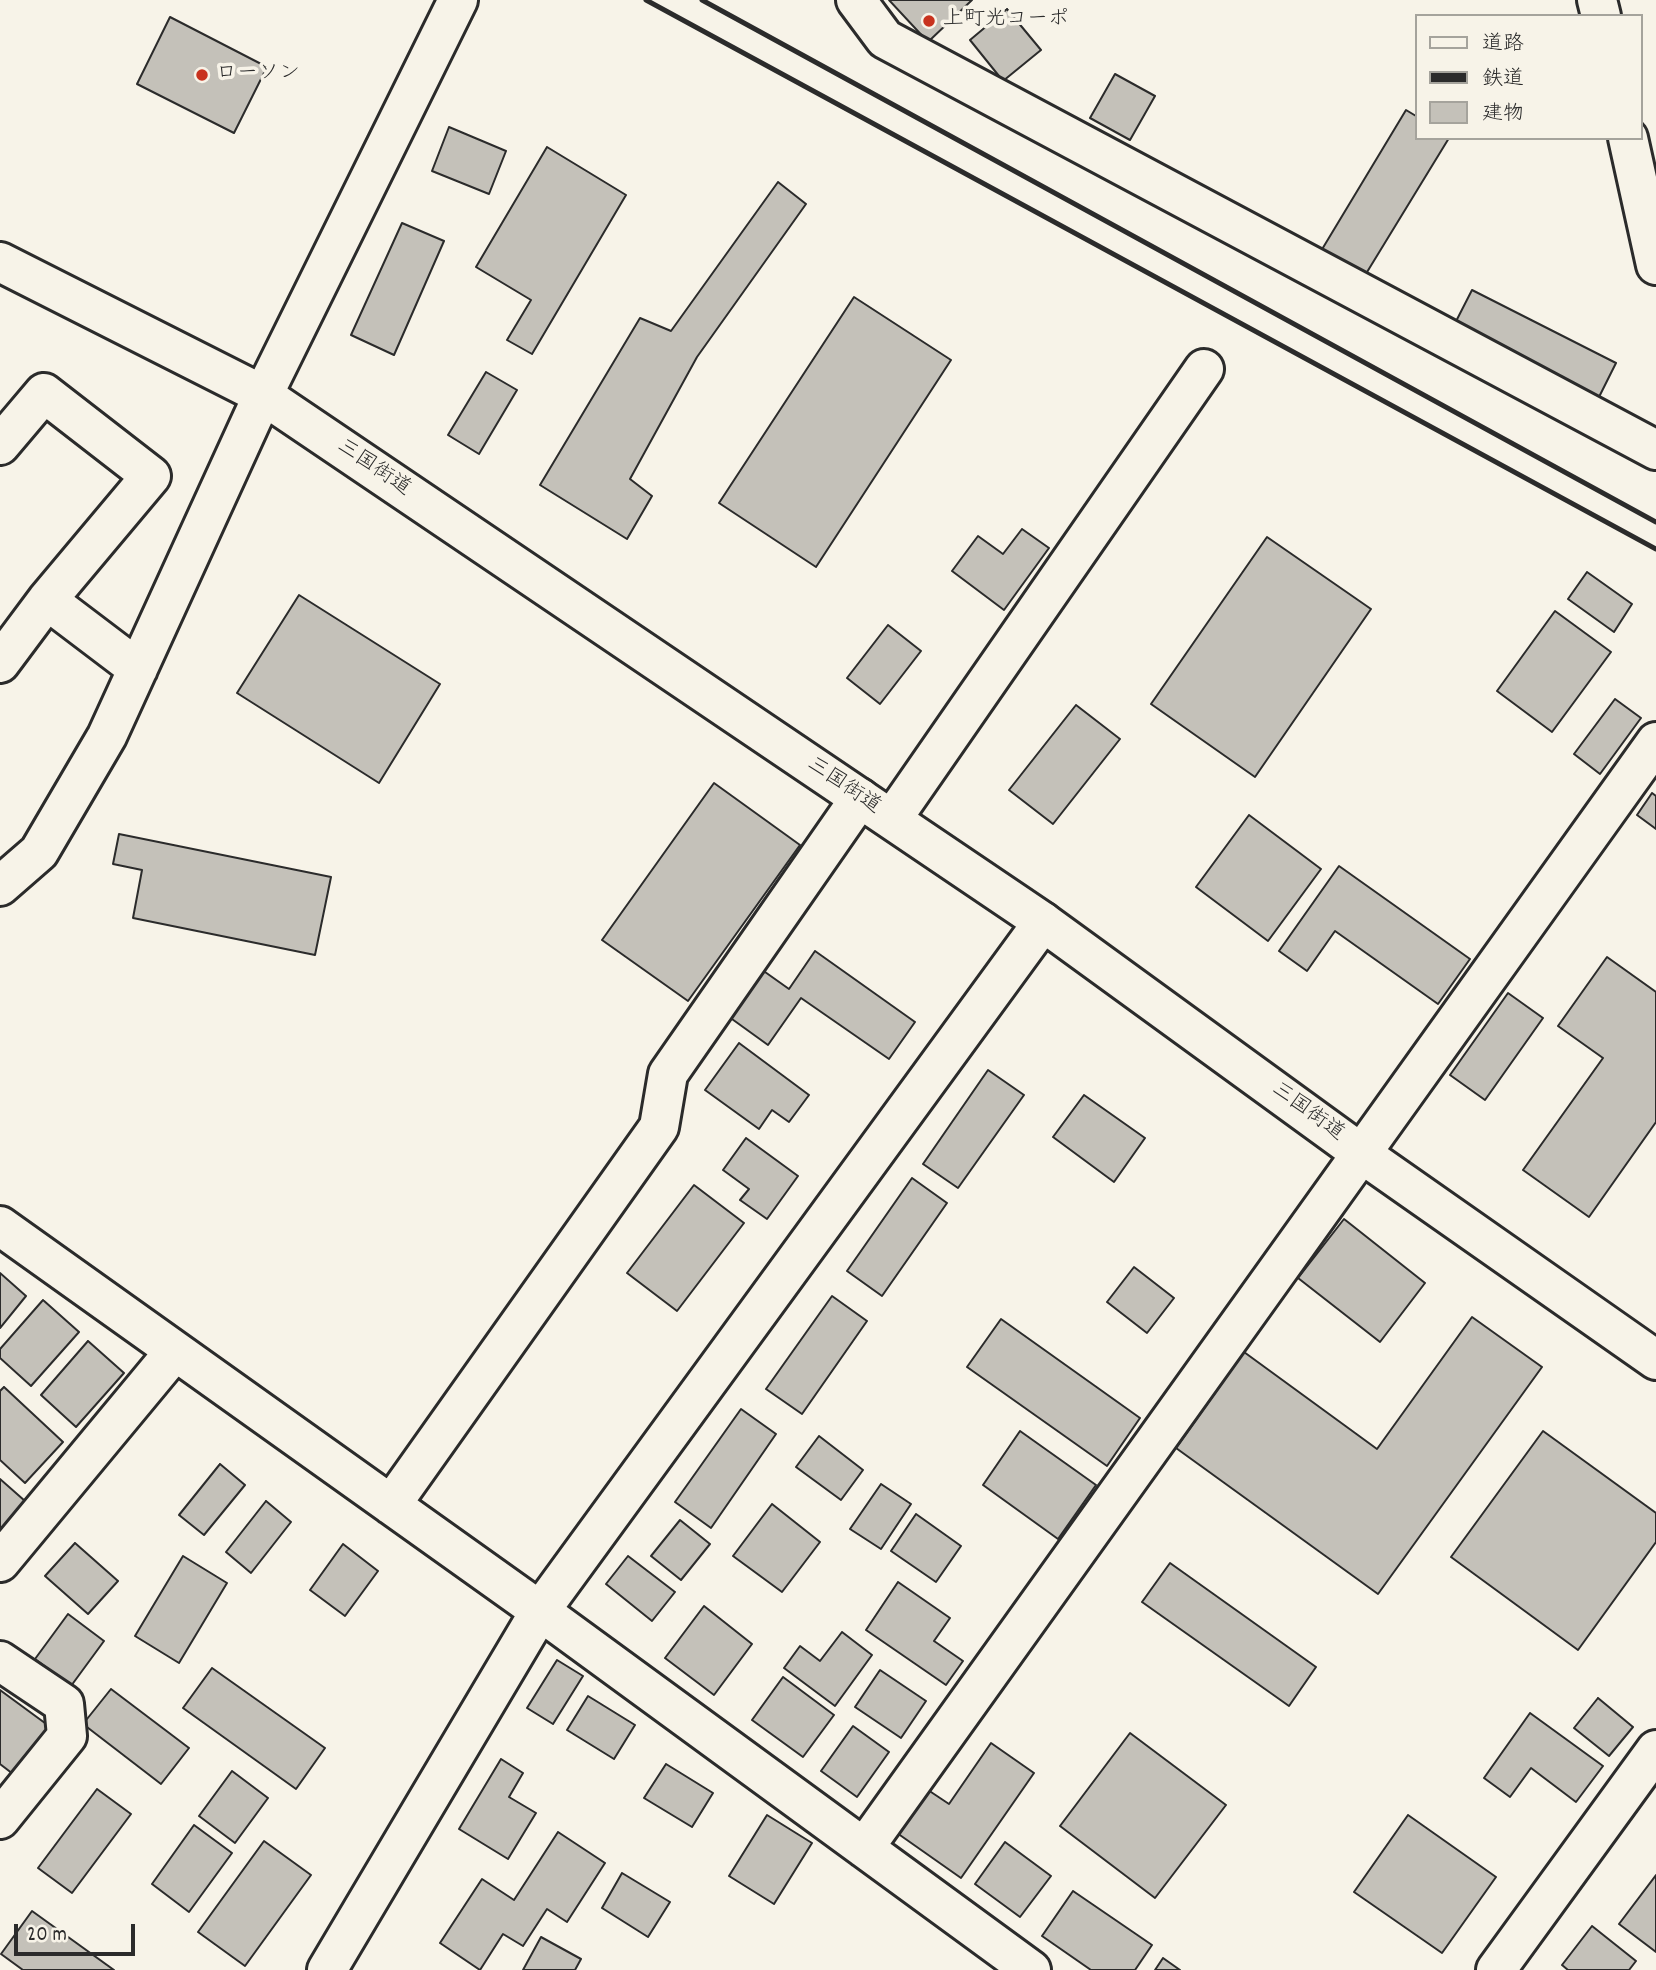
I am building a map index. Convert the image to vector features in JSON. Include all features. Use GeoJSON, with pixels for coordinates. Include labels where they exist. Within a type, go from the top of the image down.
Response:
{"type":"FeatureCollection","features":[{"type":"Feature","properties":{"kind":"main road"},"geometry":{"type":"LineString","coordinates":[[0,886],[39,852],[107,736],[263,395],[458,0]]}},
{"type":"Feature","properties":{"kind":"main road"},"geometry":{"type":"LineString","coordinates":[[856,0],[885,39],[1656,450]]}},
{"type":"Feature","properties":{"kind":"main road"},"geometry":{"type":"LineString","coordinates":[[1628,140],[1656,265]]}},
{"type":"Feature","properties":{"kind":"main road","name":"三国街道"},"geometry":{"type":"LineString","coordinates":[[0,262],[263,395],[1044,922],[1362,1154],[1656,1360]]}},
{"type":"Feature","properties":{"kind":"main road"},"geometry":{"type":"LineString","coordinates":[[892,819],[1204,369]]}},
{"type":"Feature","properties":{"kind":"main road"},"geometry":{"type":"LineString","coordinates":[[0,445],[44,393],[151,477],[47,600],[0,663]]}},
{"type":"Feature","properties":{"kind":"main road"},"geometry":{"type":"LineString","coordinates":[[47,600],[138,669]]}},
{"type":"Feature","properties":{"kind":"main road"},"geometry":{"type":"LineString","coordinates":[[864,1848],[1656,742]]}},
{"type":"Feature","properties":{"kind":"main road"},"geometry":{"type":"LineString","coordinates":[[391,1505],[659,1127],[668,1074],[860,798]]}},
{"type":"Feature","properties":{"kind":"main road"},"geometry":{"type":"LineString","coordinates":[[327,1970],[540,1611],[1044,922]]}},
{"type":"Feature","properties":{"kind":"main road"},"geometry":{"type":"LineString","coordinates":[[0,1226],[540,1611],[1031,1970]]}},
{"type":"Feature","properties":{"kind":"main road"},"geometry":{"type":"LineString","coordinates":[[0,1562],[176,1351]]}},
{"type":"Feature","properties":{"kind":"main road"},"geometry":{"type":"LineString","coordinates":[[0,1661],[64,1704],[67,1737],[0,1819]]}},
{"type":"Feature","properties":{"kind":"main road"},"geometry":{"type":"LineString","coordinates":[[1496,1970],[1656,1750]]}},
{"type":"Feature","properties":{"kind":"building","name":"上町光コーポ"},"geometry":{"type":"Polygon","coordinates":[[[889,0],[972,0],[928,42],[889,0]]]}},
{"type":"Feature","properties":{"kind":"building"},"geometry":{"type":"Polygon","coordinates":[[[1007,9],[1041,50],[1003,81],[970,40],[1007,9]]]}},
{"type":"Feature","properties":{"kind":"building","name":"ローソン"},"geometry":{"type":"Polygon","coordinates":[[[170,17],[267,67],[234,133],[137,84],[170,17]]]}},
{"type":"Feature","properties":{"kind":"building"},"geometry":{"type":"Polygon","coordinates":[[[1115,74],[1155,96],[1130,140],[1090,118],[1115,74]]]}},
{"type":"Feature","properties":{"kind":"building"},"geometry":{"type":"Polygon","coordinates":[[[1406,110],[1414,115],[1414,140],[1448,140],[1364,277],[1321,251],[1406,110]]]}},
{"type":"Feature","properties":{"kind":"building"},"geometry":{"type":"Polygon","coordinates":[[[449,127],[506,151],[489,194],[432,171],[449,127]]]}},
{"type":"Feature","properties":{"kind":"building"},"geometry":{"type":"Polygon","coordinates":[[[547,147],[626,195],[532,354],[507,340],[531,300],[476,267],[547,147]]]}},
{"type":"Feature","properties":{"kind":"building"},"geometry":{"type":"Polygon","coordinates":[[[778,182],[806,204],[697,357],[630,479],[652,496],[627,539],[540,485],[640,318],[671,331],[778,182]]]}},
{"type":"Feature","properties":{"kind":"building"},"geometry":{"type":"Polygon","coordinates":[[[402,223],[444,241],[394,355],[351,335],[402,223]]]}},
{"type":"Feature","properties":{"kind":"building"},"geometry":{"type":"Polygon","coordinates":[[[1472,290],[1616,363],[1593,409],[1449,335],[1472,290]]]}},
{"type":"Feature","properties":{"kind":"building"},"geometry":{"type":"Polygon","coordinates":[[[854,297],[951,360],[816,567],[719,503],[854,297]]]}},
{"type":"Feature","properties":{"kind":"building"},"geometry":{"type":"Polygon","coordinates":[[[486,372],[517,390],[479,454],[448,435],[486,372]]]}},
{"type":"Feature","properties":{"kind":"building"},"geometry":{"type":"Polygon","coordinates":[[[1022,529],[1049,548],[1004,610],[952,571],[978,536],[1003,554],[1022,529]]]}},
{"type":"Feature","properties":{"kind":"building"},"geometry":{"type":"Polygon","coordinates":[[[1267,537],[1371,609],[1255,777],[1151,704],[1267,537]]]}},
{"type":"Feature","properties":{"kind":"building"},"geometry":{"type":"Polygon","coordinates":[[[1587,572],[1632,604],[1614,632],[1568,599],[1587,572]]]}},
{"type":"Feature","properties":{"kind":"building"},"geometry":{"type":"Polygon","coordinates":[[[299,595],[440,684],[379,783],[237,693],[299,595]]]}},
{"type":"Feature","properties":{"kind":"building"},"geometry":{"type":"Polygon","coordinates":[[[1555,611],[1611,652],[1552,732],[1497,691],[1555,611]]]}},
{"type":"Feature","properties":{"kind":"building"},"geometry":{"type":"Polygon","coordinates":[[[888,625],[921,651],[880,704],[847,678],[888,625]]]}},
{"type":"Feature","properties":{"kind":"building"},"geometry":{"type":"Polygon","coordinates":[[[1615,699],[1641,718],[1600,774],[1574,754],[1615,699]]]}},
{"type":"Feature","properties":{"kind":"building"},"geometry":{"type":"Polygon","coordinates":[[[1076,705],[1120,739],[1053,824],[1009,790],[1076,705]]]}},
{"type":"Feature","properties":{"kind":"building"},"geometry":{"type":"Polygon","coordinates":[[[714,783],[800,845],[688,1001],[602,940],[714,783]]]}},
{"type":"Feature","properties":{"kind":"building"},"geometry":{"type":"Polygon","coordinates":[[[1652,793],[1656,796],[1656,829],[1637,815],[1652,793]]]}},
{"type":"Feature","properties":{"kind":"building"},"geometry":{"type":"Polygon","coordinates":[[[1249,815],[1321,869],[1268,941],[1196,887],[1249,815]]]}},
{"type":"Feature","properties":{"kind":"building"},"geometry":{"type":"Polygon","coordinates":[[[119,834],[331,877],[315,955],[133,918],[142,870],[113,864],[119,834]]]}},
{"type":"Feature","properties":{"kind":"building"},"geometry":{"type":"Polygon","coordinates":[[[1339,866],[1470,959],[1438,1004],[1335,931],[1307,971],[1279,951],[1339,866]]]}},
{"type":"Feature","properties":{"kind":"building"},"geometry":{"type":"Polygon","coordinates":[[[815,951],[915,1022],[889,1059],[801,998],[768,1045],[725,1014],[758,967],[789,989],[815,951]]]}},
{"type":"Feature","properties":{"kind":"building"},"geometry":{"type":"Polygon","coordinates":[[[1607,957],[1656,992],[1656,1122],[1589,1217],[1523,1170],[1603,1058],[1558,1026],[1607,957]]]}},
{"type":"Feature","properties":{"kind":"building"},"geometry":{"type":"Polygon","coordinates":[[[1508,993],[1543,1018],[1485,1100],[1450,1075],[1508,993]]]}},
{"type":"Feature","properties":{"kind":"building"},"geometry":{"type":"Polygon","coordinates":[[[739,1043],[809,1095],[789,1122],[772,1110],[759,1129],[705,1090],[739,1043]]]}},
{"type":"Feature","properties":{"kind":"building"},"geometry":{"type":"Polygon","coordinates":[[[988,1070],[1024,1095],[958,1188],[923,1164],[988,1070]]]}},
{"type":"Feature","properties":{"kind":"building"},"geometry":{"type":"Polygon","coordinates":[[[1084,1095],[1145,1138],[1114,1182],[1053,1137],[1084,1095]]]}},
{"type":"Feature","properties":{"kind":"building"},"geometry":{"type":"Polygon","coordinates":[[[746,1138],[798,1176],[767,1219],[740,1200],[749,1189],[723,1170],[746,1138]]]}},
{"type":"Feature","properties":{"kind":"building"},"geometry":{"type":"Polygon","coordinates":[[[912,1178],[947,1203],[882,1296],[847,1271],[912,1178]]]}},
{"type":"Feature","properties":{"kind":"building"},"geometry":{"type":"Polygon","coordinates":[[[694,1185],[744,1223],[677,1311],[627,1273],[694,1185]]]}},
{"type":"Feature","properties":{"kind":"building"},"geometry":{"type":"Polygon","coordinates":[[[1344,1219],[1425,1283],[1380,1342],[1298,1278],[1344,1219]]]}},
{"type":"Feature","properties":{"kind":"building"},"geometry":{"type":"Polygon","coordinates":[[[1134,1267],[1174,1298],[1147,1333],[1107,1302],[1134,1267]]]}},
{"type":"Feature","properties":{"kind":"building"},"geometry":{"type":"Polygon","coordinates":[[[0,1273],[26,1296],[0,1328],[0,1273]]]}},
{"type":"Feature","properties":{"kind":"building"},"geometry":{"type":"Polygon","coordinates":[[[832,1296],[867,1321],[802,1414],[766,1389],[832,1296]]]}},
{"type":"Feature","properties":{"kind":"building"},"geometry":{"type":"Polygon","coordinates":[[[43,1300],[79,1332],[31,1386],[0,1358],[0,1349],[43,1300]]]}},
{"type":"Feature","properties":{"kind":"building"},"geometry":{"type":"Polygon","coordinates":[[[1472,1317],[1542,1367],[1378,1594],[1176,1448],[1244,1352],[1377,1449],[1472,1317]]]}},
{"type":"Feature","properties":{"kind":"building"},"geometry":{"type":"Polygon","coordinates":[[[1001,1319],[1140,1418],[1107,1466],[967,1367],[1001,1319]]]}},
{"type":"Feature","properties":{"kind":"building"},"geometry":{"type":"Polygon","coordinates":[[[88,1341],[124,1373],[76,1427],[41,1395],[88,1341]]]}},
{"type":"Feature","properties":{"kind":"building"},"geometry":{"type":"Polygon","coordinates":[[[4,1387],[63,1442],[25,1483],[0,1460],[0,1391],[4,1387]]]}},
{"type":"Feature","properties":{"kind":"building"},"geometry":{"type":"Polygon","coordinates":[[[741,1409],[776,1434],[711,1528],[675,1502],[741,1409]]]}},
{"type":"Feature","properties":{"kind":"building"},"geometry":{"type":"Polygon","coordinates":[[[1020,1431],[1096,1485],[1058,1539],[983,1485],[1020,1431]]]}},
{"type":"Feature","properties":{"kind":"building"},"geometry":{"type":"Polygon","coordinates":[[[1543,1431],[1656,1513],[1656,1542],[1578,1650],[1451,1557],[1543,1431]]]}},
{"type":"Feature","properties":{"kind":"building"},"geometry":{"type":"Polygon","coordinates":[[[819,1436],[863,1470],[841,1500],[796,1467],[819,1436]]]}},
{"type":"Feature","properties":{"kind":"building"},"geometry":{"type":"Polygon","coordinates":[[[220,1464],[245,1485],[204,1535],[179,1515],[220,1464]]]}},
{"type":"Feature","properties":{"kind":"building"},"geometry":{"type":"Polygon","coordinates":[[[0,1479],[25,1501],[0,1530],[0,1479]]]}},
{"type":"Feature","properties":{"kind":"building"},"geometry":{"type":"Polygon","coordinates":[[[881,1484],[911,1504],[881,1549],[850,1529],[881,1484]]]}},
{"type":"Feature","properties":{"kind":"building"},"geometry":{"type":"Polygon","coordinates":[[[266,1501],[291,1522],[251,1573],[226,1552],[266,1501]]]}},
{"type":"Feature","properties":{"kind":"building"},"geometry":{"type":"Polygon","coordinates":[[[772,1504],[820,1542],[782,1592],[733,1556],[772,1504]]]}},
{"type":"Feature","properties":{"kind":"building"},"geometry":{"type":"Polygon","coordinates":[[[916,1514],[961,1546],[936,1582],[891,1551],[916,1514]]]}},
{"type":"Feature","properties":{"kind":"building"},"geometry":{"type":"Polygon","coordinates":[[[680,1520],[710,1544],[681,1580],[651,1556],[680,1520]]]}},
{"type":"Feature","properties":{"kind":"building"},"geometry":{"type":"Polygon","coordinates":[[[75,1543],[118,1581],[88,1614],[45,1576],[75,1543]]]}},
{"type":"Feature","properties":{"kind":"building"},"geometry":{"type":"Polygon","coordinates":[[[343,1544],[378,1571],[345,1616],[310,1590],[343,1544]]]}},
{"type":"Feature","properties":{"kind":"building"},"geometry":{"type":"Polygon","coordinates":[[[183,1556],[227,1583],[179,1663],[135,1636],[183,1556]]]}},
{"type":"Feature","properties":{"kind":"building"},"geometry":{"type":"Polygon","coordinates":[[[628,1556],[675,1592],[652,1621],[606,1584],[628,1556]]]}},
{"type":"Feature","properties":{"kind":"building"},"geometry":{"type":"Polygon","coordinates":[[[1170,1563],[1316,1667],[1289,1706],[1142,1602],[1170,1563]]]}},
{"type":"Feature","properties":{"kind":"building"},"geometry":{"type":"Polygon","coordinates":[[[898,1582],[950,1618],[934,1641],[963,1661],[946,1685],[866,1630],[898,1582]]]}},
{"type":"Feature","properties":{"kind":"building"},"geometry":{"type":"Polygon","coordinates":[[[704,1606],[752,1644],[714,1695],[665,1658],[704,1606]]]}},
{"type":"Feature","properties":{"kind":"building"},"geometry":{"type":"Polygon","coordinates":[[[68,1614],[104,1641],[71,1686],[35,1659],[68,1614]]]}},
{"type":"Feature","properties":{"kind":"building"},"geometry":{"type":"Polygon","coordinates":[[[842,1632],[872,1655],[835,1706],[784,1668],[800,1646],[820,1661],[842,1632]]]}},
{"type":"Feature","properties":{"kind":"building"},"geometry":{"type":"Polygon","coordinates":[[[557,1660],[583,1676],[553,1724],[527,1708],[557,1660]]]}},
{"type":"Feature","properties":{"kind":"building"},"geometry":{"type":"Polygon","coordinates":[[[212,1668],[325,1748],[296,1789],[183,1708],[212,1668]]]}},
{"type":"Feature","properties":{"kind":"building"},"geometry":{"type":"Polygon","coordinates":[[[880,1670],[926,1701],[901,1738],[855,1707],[880,1670]]]}},
{"type":"Feature","properties":{"kind":"building"},"geometry":{"type":"Polygon","coordinates":[[[783,1677],[834,1715],[803,1757],[752,1720],[783,1677]]]}},
{"type":"Feature","properties":{"kind":"building"},"geometry":{"type":"Polygon","coordinates":[[[111,1689],[189,1748],[161,1784],[83,1724],[111,1689]]]}},
{"type":"Feature","properties":{"kind":"building"},"geometry":{"type":"Polygon","coordinates":[[[0,1690],[49,1726],[13,1774],[0,1764],[0,1690]]]}},
{"type":"Feature","properties":{"kind":"building"},"geometry":{"type":"Polygon","coordinates":[[[588,1696],[635,1725],[614,1759],[567,1730],[588,1696]]]}},
{"type":"Feature","properties":{"kind":"building"},"geometry":{"type":"Polygon","coordinates":[[[1598,1698],[1633,1727],[1609,1756],[1574,1728],[1598,1698]]]}},
{"type":"Feature","properties":{"kind":"building"},"geometry":{"type":"Polygon","coordinates":[[[1530,1713],[1603,1766],[1576,1802],[1531,1768],[1510,1797],[1484,1778],[1530,1713]]]}},
{"type":"Feature","properties":{"kind":"building"},"geometry":{"type":"Polygon","coordinates":[[[853,1726],[889,1752],[857,1797],[821,1771],[853,1726]]]}},
{"type":"Feature","properties":{"kind":"building"},"geometry":{"type":"Polygon","coordinates":[[[1130,1733],[1226,1805],[1155,1898],[1060,1826],[1130,1733]]]}},
{"type":"Feature","properties":{"kind":"building"},"geometry":{"type":"Polygon","coordinates":[[[991,1743],[1034,1773],[961,1878],[897,1833],[928,1790],[949,1804],[991,1743]]]}},
{"type":"Feature","properties":{"kind":"building"},"geometry":{"type":"Polygon","coordinates":[[[501,1759],[523,1773],[509,1797],[536,1813],[508,1859],[459,1829],[501,1759]]]}},
{"type":"Feature","properties":{"kind":"building"},"geometry":{"type":"Polygon","coordinates":[[[666,1764],[713,1793],[692,1827],[644,1798],[666,1764]]]}},
{"type":"Feature","properties":{"kind":"building"},"geometry":{"type":"Polygon","coordinates":[[[232,1771],[268,1798],[235,1843],[199,1816],[232,1771]]]}},
{"type":"Feature","properties":{"kind":"building"},"geometry":{"type":"Polygon","coordinates":[[[97,1789],[131,1814],[72,1893],[38,1868],[97,1789]]]}},
{"type":"Feature","properties":{"kind":"building"},"geometry":{"type":"Polygon","coordinates":[[[767,1815],[812,1843],[774,1904],[729,1876],[767,1815]]]}},
{"type":"Feature","properties":{"kind":"building"},"geometry":{"type":"Polygon","coordinates":[[[1408,1815],[1496,1877],[1442,1953],[1354,1892],[1408,1815]]]}},
{"type":"Feature","properties":{"kind":"building"},"geometry":{"type":"Polygon","coordinates":[[[194,1825],[232,1853],[189,1912],[152,1884],[194,1825]]]}},
{"type":"Feature","properties":{"kind":"building"},"geometry":{"type":"Polygon","coordinates":[[[558,1832],[605,1863],[567,1922],[547,1909],[523,1946],[503,1934],[480,1970],[440,1943],[482,1879],[514,1900],[558,1832]]]}},
{"type":"Feature","properties":{"kind":"building"},"geometry":{"type":"Polygon","coordinates":[[[264,1841],[311,1875],[245,1966],[198,1932],[264,1841]]]}},
{"type":"Feature","properties":{"kind":"building"},"geometry":{"type":"Polygon","coordinates":[[[1005,1842],[1051,1876],[1020,1917],[975,1884],[1005,1842]]]}},
{"type":"Feature","properties":{"kind":"building"},"geometry":{"type":"Polygon","coordinates":[[[622,1873],[670,1902],[648,1937],[602,1908],[622,1873]]]}},
{"type":"Feature","properties":{"kind":"building"},"geometry":{"type":"Polygon","coordinates":[[[1656,1875],[1656,1952],[1619,1924],[1656,1875]]]}},
{"type":"Feature","properties":{"kind":"building"},"geometry":{"type":"Polygon","coordinates":[[[1073,1891],[1152,1945],[1135,1970],[1091,1970],[1042,1936],[1073,1891]]]}},
{"type":"Feature","properties":{"kind":"building"},"geometry":{"type":"Polygon","coordinates":[[[32,1911],[114,1970],[23,1970],[1,1954],[32,1911]]]}},
{"type":"Feature","properties":{"kind":"building"},"geometry":{"type":"Polygon","coordinates":[[[1592,1926],[1636,1961],[1629,1970],[1568,1970],[1562,1965],[1592,1926]]]}},
{"type":"Feature","properties":{"kind":"building"},"geometry":{"type":"Polygon","coordinates":[[[541,1937],[581,1959],[575,1970],[523,1970],[541,1937]]]}},
{"type":"Feature","properties":{"kind":"building"},"geometry":{"type":"Polygon","coordinates":[[[1163,1958],[1180,1970],[1155,1970],[1163,1958]]]}},
{"type":"Feature","properties":{"kind":"railway"},"geometry":{"type":"LineString","coordinates":[[646,0],[1656,549]]}},
{"type":"Feature","properties":{"kind":"railway"},"geometry":{"type":"LineString","coordinates":[[702,0],[1656,522]]}},
{"type":"Feature","properties":{"kind":"place","name":"上町光コーポ"},"geometry":{"type":"Point","coordinates":[929,21]}},
{"type":"Feature","properties":{"kind":"place","name":"ローソン"},"geometry":{"type":"Point","coordinates":[202,75]}}]}
